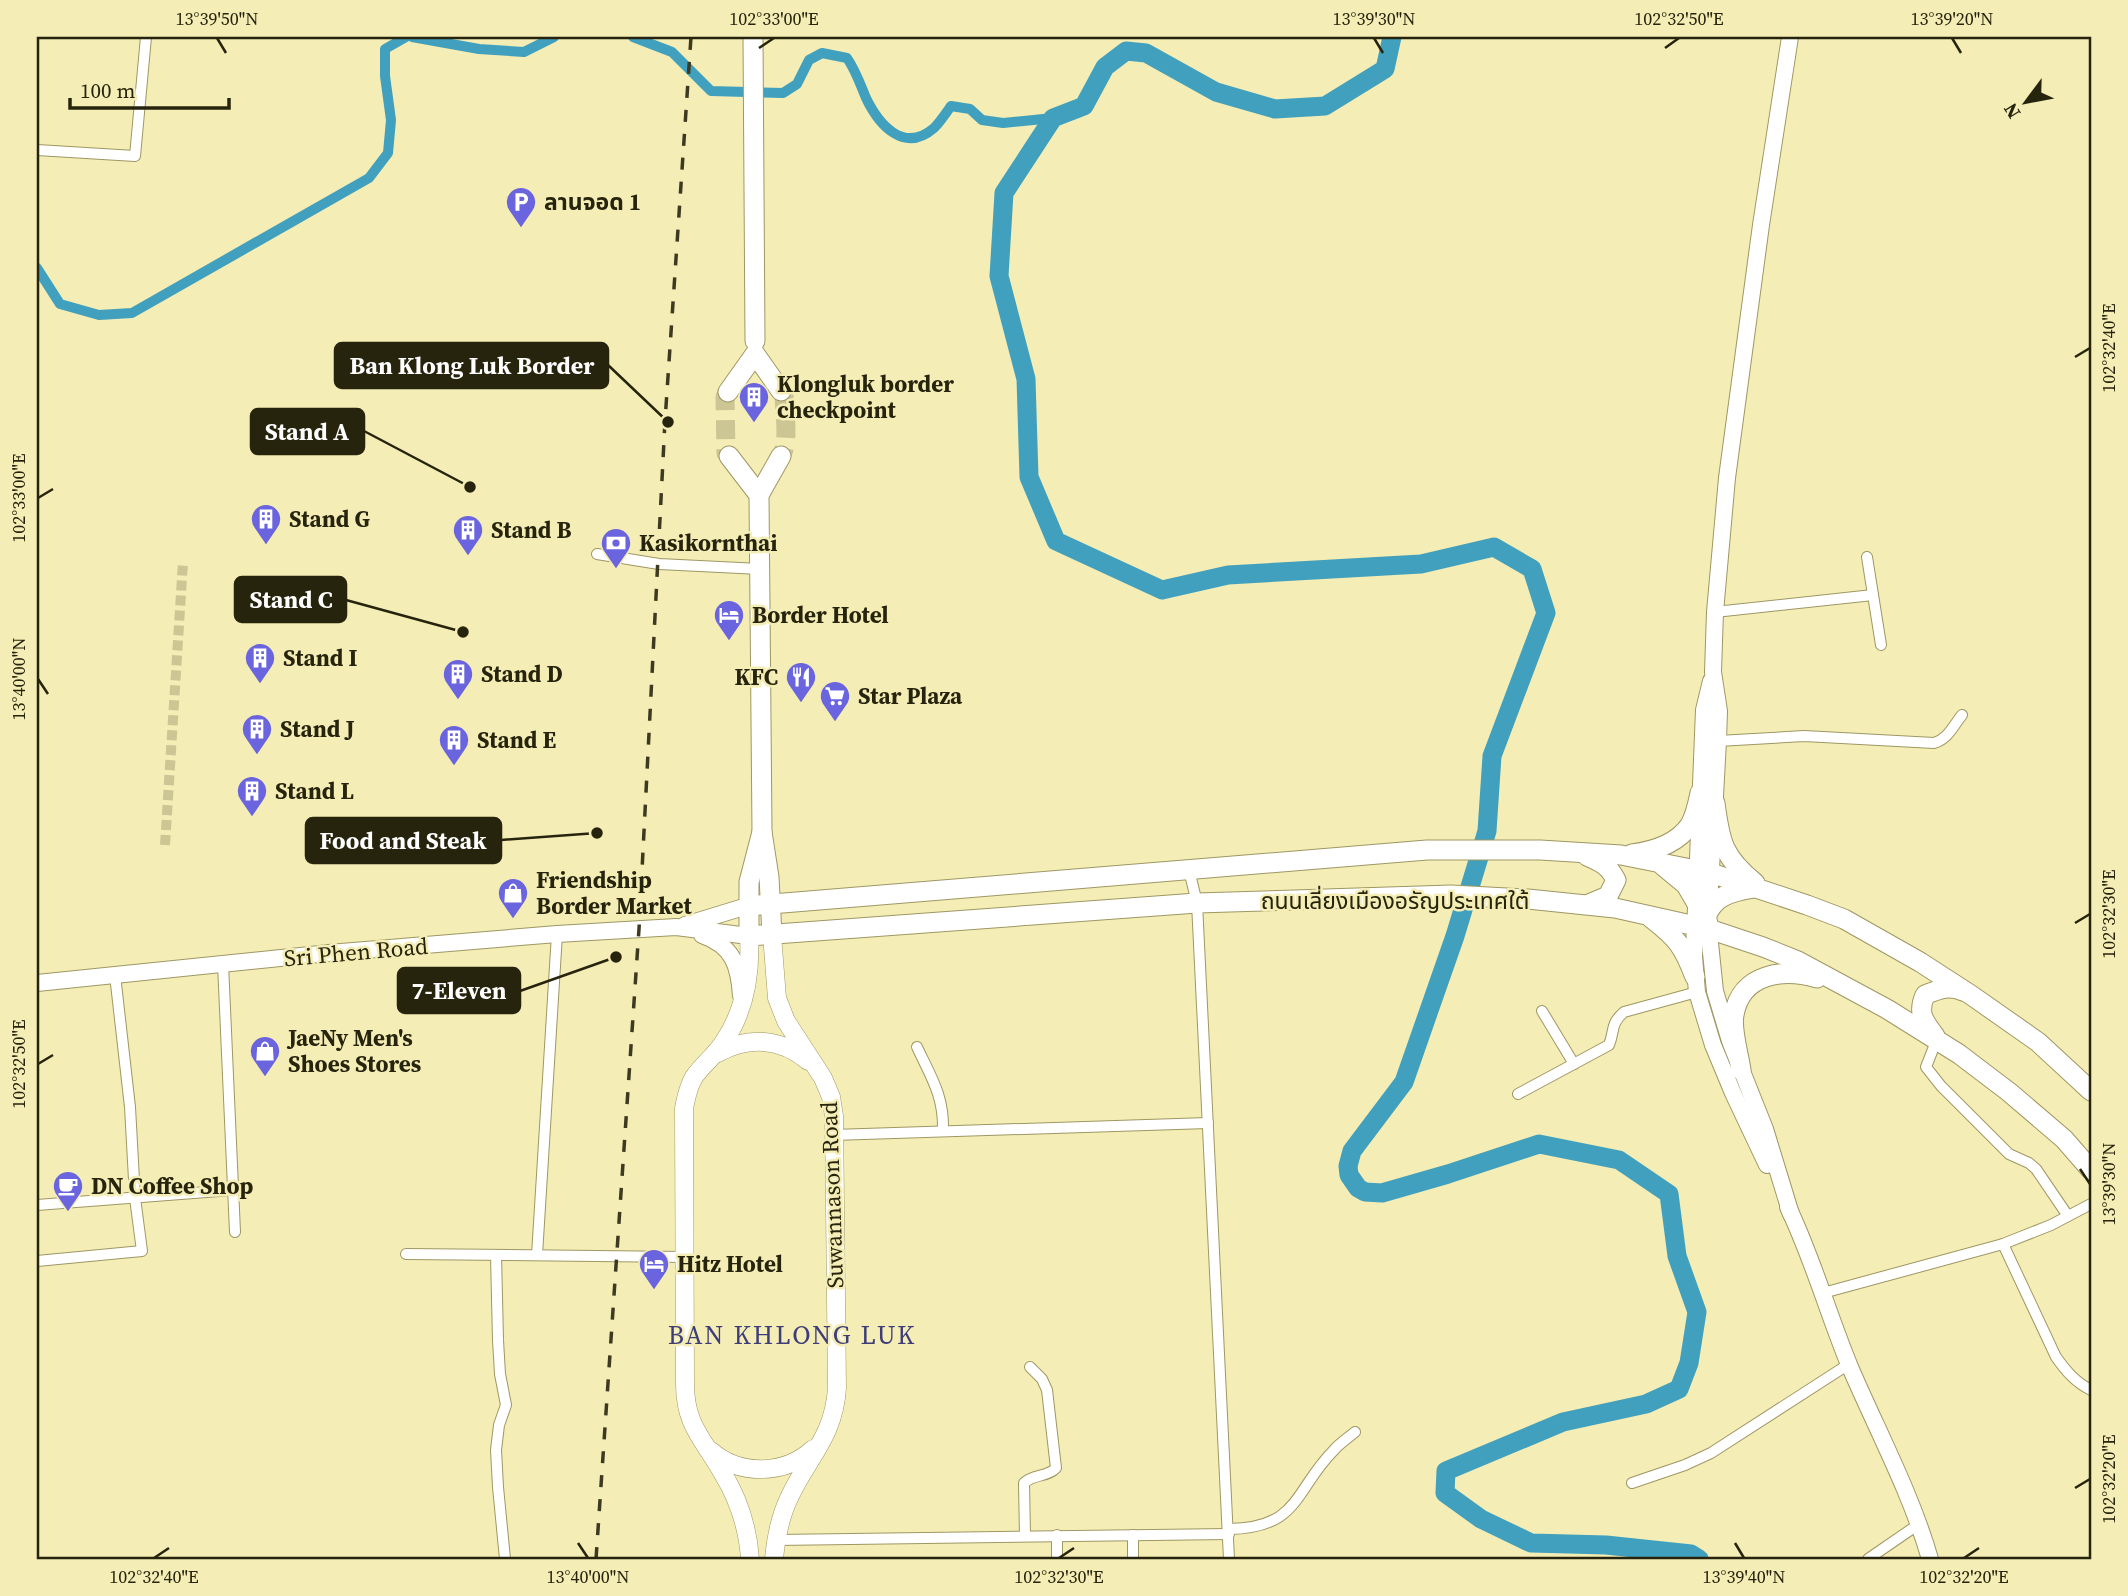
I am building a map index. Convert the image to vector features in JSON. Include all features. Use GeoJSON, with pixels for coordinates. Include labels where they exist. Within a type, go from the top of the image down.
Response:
{"type":"FeatureCollection","features":[{"type":"Feature","properties":{"kind":"highway"},"geometry":{"type":"LineString","coordinates":[[753,37],[755,341]]}},
{"type":"Feature","properties":{"kind":"highway"},"geometry":{"type":"LineString","coordinates":[[728,392],[755,354],[781,391]]}},
{"type":"Feature","properties":{"kind":"highway"},"geometry":{"type":"LineString","coordinates":[[729,456],[759,495],[782,456]]}},
{"type":"Feature","properties":{"kind":"highway","name":"Suwannason Road"},"geometry":{"type":"LineString","coordinates":[[759,495],[762,832],[769,877],[772,934]]}},
{"type":"Feature","properties":{"kind":"highway"},"geometry":{"type":"LineString","coordinates":[[1621,855],[1648,852],[1667,845],[1690,825],[1708,798]]}},
{"type":"Feature","properties":{"kind":"highway"},"geometry":{"type":"LineString","coordinates":[[1708,798],[1719,835],[1730,859],[1761,889]]}},
{"type":"Feature","properties":{"kind":"highway","name":"Suwannason Road"},"geometry":{"type":"LineString","coordinates":[[749,936],[749,882],[762,832]]}},
{"type":"Feature","properties":{"kind":"highway","name":"ถนนเลี่ยงเมืองอรัญประเทศใต้"},"geometry":{"type":"LineString","coordinates":[[747,906],[1427,850],[1540,850],[1621,855],[1659,863],[1702,906],[1744,941],[1798,961],[1937,1039],[2009,1092],[2064,1139],[2091,1170]]}},
{"type":"Feature","properties":{"kind":"highway"},"geometry":{"type":"LineString","coordinates":[[1580,853],[1602,862],[1611,869],[1616,880],[1608,896],[1590,904]]}},
{"type":"Feature","properties":{"kind":"highway"},"geometry":{"type":"LineString","coordinates":[[1659,863],[1686,884],[1702,906],[1734,891],[1761,889]]}},
{"type":"Feature","properties":{"kind":"highway","name":"ถนนเลี่ยงเมืองอรัญประเทศใต้"},"geometry":{"type":"LineString","coordinates":[[749,936],[1197,903],[1451,895],[1590,904],[1656,917],[1761,889],[1844,919],[1920,962],[2038,1042],[2091,1091]]}},
{"type":"Feature","properties":{"kind":"highway"},"geometry":{"type":"LineString","coordinates":[[1656,917],[1681,945],[1696,985]]}},
{"type":"Feature","properties":{"kind":"highway"},"geometry":{"type":"LineString","coordinates":[[1741,1070],[1733,1017],[1738,1001],[1748,988],[1761,978],[1774,974],[1808,975],[1845,987]]}},
{"type":"Feature","properties":{"kind":"highway"},"geometry":{"type":"LineString","coordinates":[[1937,1039],[1924,1021],[1920,1006],[1925,995],[1938,989],[1953,987],[1971,995]]}},
{"type":"Feature","properties":{"kind":"main road"},"geometry":{"type":"LineString","coordinates":[[1708,798],[1718,741],[1719,711],[1713,672],[1715,612],[1727,478],[1761,225],[1790,37]]}},
{"type":"Feature","properties":{"kind":"main road"},"geometry":{"type":"LineString","coordinates":[[1713,672],[1704,710],[1708,798],[1696,985],[1713,1045],[1791,1214],[1849,1364],[1919,1524],[1930,1559]]}},
{"type":"Feature","properties":{"kind":"main road","name":"Sri Phen Road"},"geometry":{"type":"LineString","coordinates":[[676,927],[747,906]]}},
{"type":"Feature","properties":{"kind":"main road"},"geometry":{"type":"LineString","coordinates":[[1702,906],[1715,991],[1730,1041],[1765,1129],[1791,1214]]}},
{"type":"Feature","properties":{"kind":"main road"},"geometry":{"type":"LineString","coordinates":[[676,927],[719,942],[733,958],[740,977],[741,1008]]}},
{"type":"Feature","properties":{"kind":"main road","name":"Sri Phen Road"},"geometry":{"type":"LineString","coordinates":[[37,983],[329,953],[557,934],[676,927],[749,936]]}},
{"type":"Feature","properties":{"kind":"main road","name":"Suwannason Road"},"geometry":{"type":"LineString","coordinates":[[772,934],[777,998],[786,1021],[823,1078],[831,1097],[837,1388],[836,1409],[825,1436],[790,1495],[781,1517],[774,1559]]}},
{"type":"Feature","properties":{"kind":"main road","name":"Suwannason Road"},"geometry":{"type":"LineString","coordinates":[[749,936],[748,981],[741,1008],[725,1040],[693,1078],[687,1093],[684,1108],[684,1257],[687,1410],[693,1427],[724,1474],[737,1501],[750,1559]]}},
{"type":"Feature","properties":{"kind":"main road"},"geometry":{"type":"LineString","coordinates":[[712,1057],[730,1046],[758,1041],[782,1045],[799,1053],[814,1066]]}},
{"type":"Feature","properties":{"kind":"main road"},"geometry":{"type":"LineString","coordinates":[[706,1446],[723,1460],[763,1470],[799,1460],[825,1436]]}},
{"type":"Feature","properties":{"kind":"street"},"geometry":{"type":"LineString","coordinates":[[37,150],[135,156],[146,37]]}},
{"type":"Feature","properties":{"kind":"street"},"geometry":{"type":"LineString","coordinates":[[597,554],[659,564],[760,569]]}},
{"type":"Feature","properties":{"kind":"street"},"geometry":{"type":"LineString","coordinates":[[1867,557],[1881,645]]}},
{"type":"Feature","properties":{"kind":"street"},"geometry":{"type":"LineString","coordinates":[[1715,612],[1873,595]]}},
{"type":"Feature","properties":{"kind":"street"},"geometry":{"type":"LineString","coordinates":[[1718,741],[1804,736],[1934,743],[1949,734],[1962,715]]}},
{"type":"Feature","properties":{"kind":"street"},"geometry":{"type":"LineString","coordinates":[[1189,870],[1197,903],[1229,1559]]}},
{"type":"Feature","properties":{"kind":"street"},"geometry":{"type":"LineString","coordinates":[[537,1255],[557,934]]}},
{"type":"Feature","properties":{"kind":"street"},"geometry":{"type":"LineString","coordinates":[[223,964],[235,1232]]}},
{"type":"Feature","properties":{"kind":"street"},"geometry":{"type":"LineString","coordinates":[[37,1261],[142,1251],[115,975]]}},
{"type":"Feature","properties":{"kind":"street"},"geometry":{"type":"LineString","coordinates":[[1518,1094],[1609,1045],[1616,1018],[1624,1012],[1696,985]]}},
{"type":"Feature","properties":{"kind":"street"},"geometry":{"type":"LineString","coordinates":[[1542,1011],[1574,1064]]}},
{"type":"Feature","properties":{"kind":"street"},"geometry":{"type":"LineString","coordinates":[[1937,1039],[1926,1067],[1941,1086],[2009,1154],[2036,1169],[2068,1216]]}},
{"type":"Feature","properties":{"kind":"street"},"geometry":{"type":"LineString","coordinates":[[917,1047],[940,1095],[943,1130]]}},
{"type":"Feature","properties":{"kind":"street"},"geometry":{"type":"LineString","coordinates":[[833,1135],[1208,1123]]}},
{"type":"Feature","properties":{"kind":"street"},"geometry":{"type":"LineString","coordinates":[[37,1205],[233,1190]]}},
{"type":"Feature","properties":{"kind":"street"},"geometry":{"type":"LineString","coordinates":[[1823,1293],[2003,1244],[2091,1204]]}},
{"type":"Feature","properties":{"kind":"street"},"geometry":{"type":"LineString","coordinates":[[2003,1244],[2056,1357],[2067,1373],[2091,1390]]}},
{"type":"Feature","properties":{"kind":"street"},"geometry":{"type":"LineString","coordinates":[[406,1254],[684,1257]]}},
{"type":"Feature","properties":{"kind":"street"},"geometry":{"type":"LineString","coordinates":[[496,1255],[500,1374],[506,1405],[499,1425],[496,1450],[505,1559]]}},
{"type":"Feature","properties":{"kind":"street"},"geometry":{"type":"LineString","coordinates":[[1632,1483],[1711,1453],[1849,1364]]}},
{"type":"Feature","properties":{"kind":"street"},"geometry":{"type":"LineString","coordinates":[[1025,1536],[1024,1483],[1056,1468],[1047,1390],[1042,1379],[1030,1367]]}},
{"type":"Feature","properties":{"kind":"street"},"geometry":{"type":"LineString","coordinates":[[776,1540],[1229,1532],[1255,1526],[1285,1514],[1334,1449],[1355,1432]]}},
{"type":"Feature","properties":{"kind":"street"},"geometry":{"type":"LineString","coordinates":[[1868,1559],[1919,1524]]}},
{"type":"Feature","properties":{"kind":"street"},"geometry":{"type":"LineString","coordinates":[[1057,1535],[1057,1559]]}},
{"type":"Feature","properties":{"kind":"street"},"geometry":{"type":"LineString","coordinates":[[1133,1535],[1133,1559]]}},
{"type":"Feature","properties":{"kind":"waterway"},"geometry":{"type":"LineString","coordinates":[[37,268],[60,304],[99,315],[132,313],[369,178],[388,153],[391,120],[385,76],[385,49],[406,37]]}},
{"type":"Feature","properties":{"kind":"waterway"},"geometry":{"type":"LineString","coordinates":[[412,37],[479,49],[524,52],[554,37]]}},
{"type":"Feature","properties":{"kind":"waterway"},"geometry":{"type":"LineString","coordinates":[[633,37],[672,52],[711,91],[783,93],[797,84],[809,60],[822,53],[847,58],[878,118],[894,133],[903,137],[913,138],[934,128],[951,106],[970,109],[982,120],[1003,123],[1053,118]]}},
{"type":"Feature","properties":{"kind":"waterway"},"geometry":{"type":"LineString","coordinates":[[1392,37],[1385,69],[1325,106],[1275,109],[1216,92],[1146,53],[1126,51],[1105,67],[1084,106],[1053,118],[1004,193],[999,276],[1026,379],[1029,477],[1056,541],[1162,590],[1228,575],[1421,564],[1494,547],[1532,569],[1546,613],[1492,756],[1487,831],[1455,936],[1404,1082],[1352,1151],[1348,1166],[1349,1175],[1358,1188],[1365,1192],[1382,1193],[1539,1144],[1619,1160],[1669,1194],[1677,1256],[1697,1312],[1689,1363],[1679,1389],[1646,1404],[1563,1422],[1446,1471],[1445,1493],[1481,1519],[1531,1543],[1606,1545],[1691,1554],[1699,1559]]}},
{"type":"Feature","properties":{"kind":"tunnel"},"geometry":{"type":"LineString","coordinates":[[781,391],[784,394],[786,435],[781,456]]}},
{"type":"Feature","properties":{"kind":"tunnel"},"geometry":{"type":"LineString","coordinates":[[728,392],[725,397],[726,453],[729,456]]}},
{"type":"Feature","properties":{"kind":"tunnel"},"geometry":{"type":"LineString","coordinates":[[165,845],[183,562]]}},
{"type":"Feature","properties":{"kind":"railway"},"geometry":{"type":"LineString","coordinates":[[596,1559],[639,929],[665,421],[691,37]]}},
{"type":"Feature","properties":{"kind":"place","name":"ลานจอด 1"},"geometry":{"type":"Point","coordinates":[521,229]}},
{"type":"Feature","properties":{"kind":"place","name":"Ban Klong Luk Border"},"geometry":{"type":"Point","coordinates":[668,422]}},
{"type":"Feature","properties":{"kind":"place","name":"Klongluk border checkpoint"},"geometry":{"type":"Point","coordinates":[754,424]}},
{"type":"Feature","properties":{"kind":"place","name":"Stand A"},"geometry":{"type":"Point","coordinates":[470,487]}},
{"type":"Feature","properties":{"kind":"place","name":"Stand G"},"geometry":{"type":"Point","coordinates":[266,546]}},
{"type":"Feature","properties":{"kind":"place","name":"Stand B"},"geometry":{"type":"Point","coordinates":[468,557]}},
{"type":"Feature","properties":{"kind":"place","name":"Kasikornthai"},"geometry":{"type":"Point","coordinates":[616,570]}},
{"type":"Feature","properties":{"kind":"place","name":"Stand C"},"geometry":{"type":"Point","coordinates":[463,632]}},
{"type":"Feature","properties":{"kind":"place","name":"Border Hotel"},"geometry":{"type":"Point","coordinates":[729,642]}},
{"type":"Feature","properties":{"kind":"place","name":"Stand I"},"geometry":{"type":"Point","coordinates":[260,685]}},
{"type":"Feature","properties":{"kind":"place","name":"Stand D"},"geometry":{"type":"Point","coordinates":[458,701]}},
{"type":"Feature","properties":{"kind":"place","name":"KFC"},"geometry":{"type":"Point","coordinates":[801,704]}},
{"type":"Feature","properties":{"kind":"place","name":"Star Plaza"},"geometry":{"type":"Point","coordinates":[835,723]}},
{"type":"Feature","properties":{"kind":"place","name":"Stand J"},"geometry":{"type":"Point","coordinates":[257,756]}},
{"type":"Feature","properties":{"kind":"place","name":"Stand E"},"geometry":{"type":"Point","coordinates":[454,767]}},
{"type":"Feature","properties":{"kind":"place","name":"Stand L"},"geometry":{"type":"Point","coordinates":[252,818]}},
{"type":"Feature","properties":{"kind":"place","name":"Food and Steak"},"geometry":{"type":"Point","coordinates":[597,833]}},
{"type":"Feature","properties":{"kind":"place","name":"Friendship Border Market"},"geometry":{"type":"Point","coordinates":[513,920]}},
{"type":"Feature","properties":{"kind":"place","name":"7-Eleven"},"geometry":{"type":"Point","coordinates":[616,957]}},
{"type":"Feature","properties":{"kind":"place","name":"JaeNy Men's Shoes Stores"},"geometry":{"type":"Point","coordinates":[265,1078]}},
{"type":"Feature","properties":{"kind":"place","name":"DN Coffee Shop"},"geometry":{"type":"Point","coordinates":[68,1213]}},
{"type":"Feature","properties":{"kind":"place","name":"Hitz Hotel"},"geometry":{"type":"Point","coordinates":[654,1291]}},
{"type":"Feature","properties":{"kind":"district","name":"BAN KHLONG LUK"},"geometry":{"type":"Point","coordinates":[792,1335]}}]}
